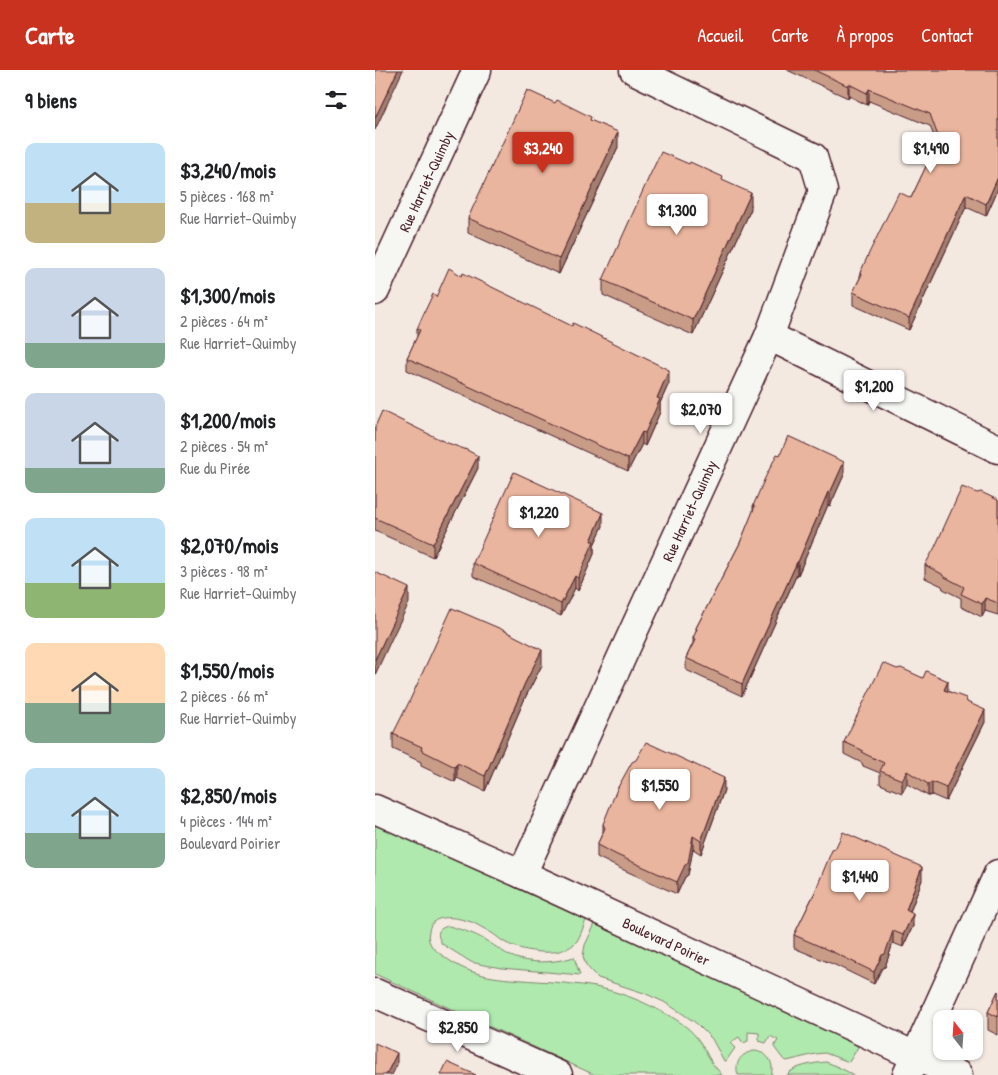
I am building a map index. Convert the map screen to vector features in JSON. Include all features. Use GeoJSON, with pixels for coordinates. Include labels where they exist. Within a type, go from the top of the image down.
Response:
{"type":"FeatureCollection","features":[{"type":"Feature","properties":{"kind":"street","name":"Rue Harriet-Quimby"},"geometry":{"type":"LineString","coordinates":[[375,291],[477,70]]}},
{"type":"Feature","properties":{"kind":"street","name":"Rue Harriet-Quimby"},"geometry":{"type":"LineString","coordinates":[[521,874],[769,336],[823,191],[813,157],[635,70]]}},
{"type":"Feature","properties":{"kind":"street"},"geometry":{"type":"LineString","coordinates":[[769,336],[998,449]]}},
{"type":"Feature","properties":{"kind":"street","name":"Boulevard Poirier"},"geometry":{"type":"LineString","coordinates":[[375,809],[852,1026],[911,1066],[958,1075]]}},
{"type":"Feature","properties":{"kind":"street"},"geometry":{"type":"LineString","coordinates":[[911,1066],[998,874]]}},
{"type":"Feature","properties":{"kind":"street"},"geometry":{"type":"LineString","coordinates":[[375,993],[559,1075]]}},
{"type":"Feature","properties":{"kind":"green space"},"geometry":{"type":"Polygon","coordinates":[[[375,824],[586,920],[577,941],[571,947],[553,952],[543,952],[523,949],[504,942],[474,923],[461,919],[441,918],[431,925],[428,937],[429,942],[435,950],[454,964],[488,976],[596,987],[637,1000],[680,1022],[699,1041],[712,1063],[722,1075],[595,1075],[375,974],[375,824]]]}},
{"type":"Feature","properties":{"kind":"green space"},"geometry":{"type":"Polygon","coordinates":[[[595,924],[849,1039],[858,1047],[849,1062],[825,1053],[787,1061],[783,1059],[774,1047],[778,1040],[770,1036],[766,1043],[759,1041],[759,1033],[748,1032],[748,1041],[743,1043],[739,1037],[730,1043],[735,1048],[726,1061],[724,1061],[712,1039],[696,1023],[680,1012],[644,993],[598,978],[592,972],[586,965],[583,956],[585,945],[595,924]]]}},
{"type":"Feature","properties":{"kind":"green space"},"geometry":{"type":"Polygon","coordinates":[[[449,926],[477,935],[519,959],[547,962],[574,957],[580,975],[502,968],[471,962],[442,944],[438,934],[442,928],[449,926]]]}},
{"type":"Feature","properties":{"kind":"green space"},"geometry":{"type":"Polygon","coordinates":[[[754,1051],[763,1053],[769,1059],[772,1066],[771,1075],[738,1075],[737,1066],[742,1056],[754,1051]]]}},
{"type":"Feature","properties":{"kind":"green space"},"geometry":{"type":"Polygon","coordinates":[[[826,1062],[854,1075],[787,1075],[799,1067],[826,1062]]]}},
{"type":"Feature","properties":{"kind":"building"},"geometry":{"type":"Polygon","coordinates":[[[375,70],[398,70],[375,118],[375,70]]]}},
{"type":"Feature","properties":{"kind":"building"},"geometry":{"type":"Polygon","coordinates":[[[814,70],[998,70],[998,177],[986,204],[966,194],[909,318],[853,292],[870,251],[899,192],[911,198],[939,139],[930,114],[869,89],[867,93],[849,84],[848,86],[814,70]]]}},
{"type":"Feature","properties":{"kind":"building"},"geometry":{"type":"Polygon","coordinates":[[[527,90],[555,103],[557,100],[591,117],[590,120],[618,132],[559,259],[468,218],[527,90]]]}},
{"type":"Feature","properties":{"kind":"building"},"geometry":{"type":"Polygon","coordinates":[[[661,152],[689,164],[690,162],[723,177],[722,180],[751,193],[693,320],[603,280],[661,152]]]}},
{"type":"Feature","properties":{"kind":"building"},"geometry":{"type":"Polygon","coordinates":[[[449,268],[462,276],[463,273],[572,326],[573,323],[669,370],[657,398],[660,399],[645,433],[642,432],[628,459],[407,358],[420,330],[417,329],[423,315],[433,294],[436,297],[449,268]]]}},
{"type":"Feature","properties":{"kind":"building"},"geometry":{"type":"Polygon","coordinates":[[[382,411],[478,456],[433,544],[375,518],[375,427],[382,411]]]}},
{"type":"Feature","properties":{"kind":"building"},"geometry":{"type":"Polygon","coordinates":[[[788,436],[844,462],[830,493],[828,492],[742,684],[686,658],[695,640],[693,638],[696,628],[740,543],[765,478],[777,454],[780,455],[788,436]]]}},
{"type":"Feature","properties":{"kind":"building"},"geometry":{"type":"Polygon","coordinates":[[[514,472],[603,513],[591,541],[594,541],[578,578],[575,576],[561,604],[473,563],[514,472]]]}},
{"type":"Feature","properties":{"kind":"building"},"geometry":{"type":"Polygon","coordinates":[[[962,487],[977,493],[981,492],[998,500],[998,603],[985,598],[982,604],[961,594],[964,587],[925,565],[962,487]]]}},
{"type":"Feature","properties":{"kind":"building"},"geometry":{"type":"Polygon","coordinates":[[[375,572],[409,588],[375,660],[375,572]]]}},
{"type":"Feature","properties":{"kind":"building"},"geometry":{"type":"Polygon","coordinates":[[[452,608],[501,629],[542,650],[525,683],[485,776],[457,763],[455,767],[421,750],[422,747],[393,734],[452,608]]]}},
{"type":"Feature","properties":{"kind":"building"},"geometry":{"type":"Polygon","coordinates":[[[883,663],[897,669],[901,668],[923,678],[926,671],[948,681],[944,690],[966,698],[967,702],[985,710],[946,788],[932,782],[928,784],[907,771],[902,780],[880,771],[884,763],[844,742],[883,663]]]}},
{"type":"Feature","properties":{"kind":"building"},"geometry":{"type":"Polygon","coordinates":[[[646,742],[724,778],[701,841],[693,836],[688,863],[685,865],[677,882],[597,845],[605,828],[603,824],[617,789],[646,742]]]}},
{"type":"Feature","properties":{"kind":"building"},"geometry":{"type":"Polygon","coordinates":[[[843,832],[922,867],[906,910],[913,914],[903,935],[893,931],[885,954],[882,955],[874,972],[794,935],[814,894],[832,850],[835,849],[843,832]]]}},
{"type":"Feature","properties":{"kind":"building"},"geometry":{"type":"Polygon","coordinates":[[[998,991],[998,1017],[988,1012],[998,991]]]}},
{"type":"Feature","properties":{"kind":"building"},"geometry":{"type":"Polygon","coordinates":[[[375,1043],[397,1053],[386,1075],[375,1075],[375,1043]]]}},
{"type":"Feature","properties":{"kind":"building"},"geometry":{"type":"Polygon","coordinates":[[[447,1062],[476,1075],[441,1075],[447,1062]]]}}]}
